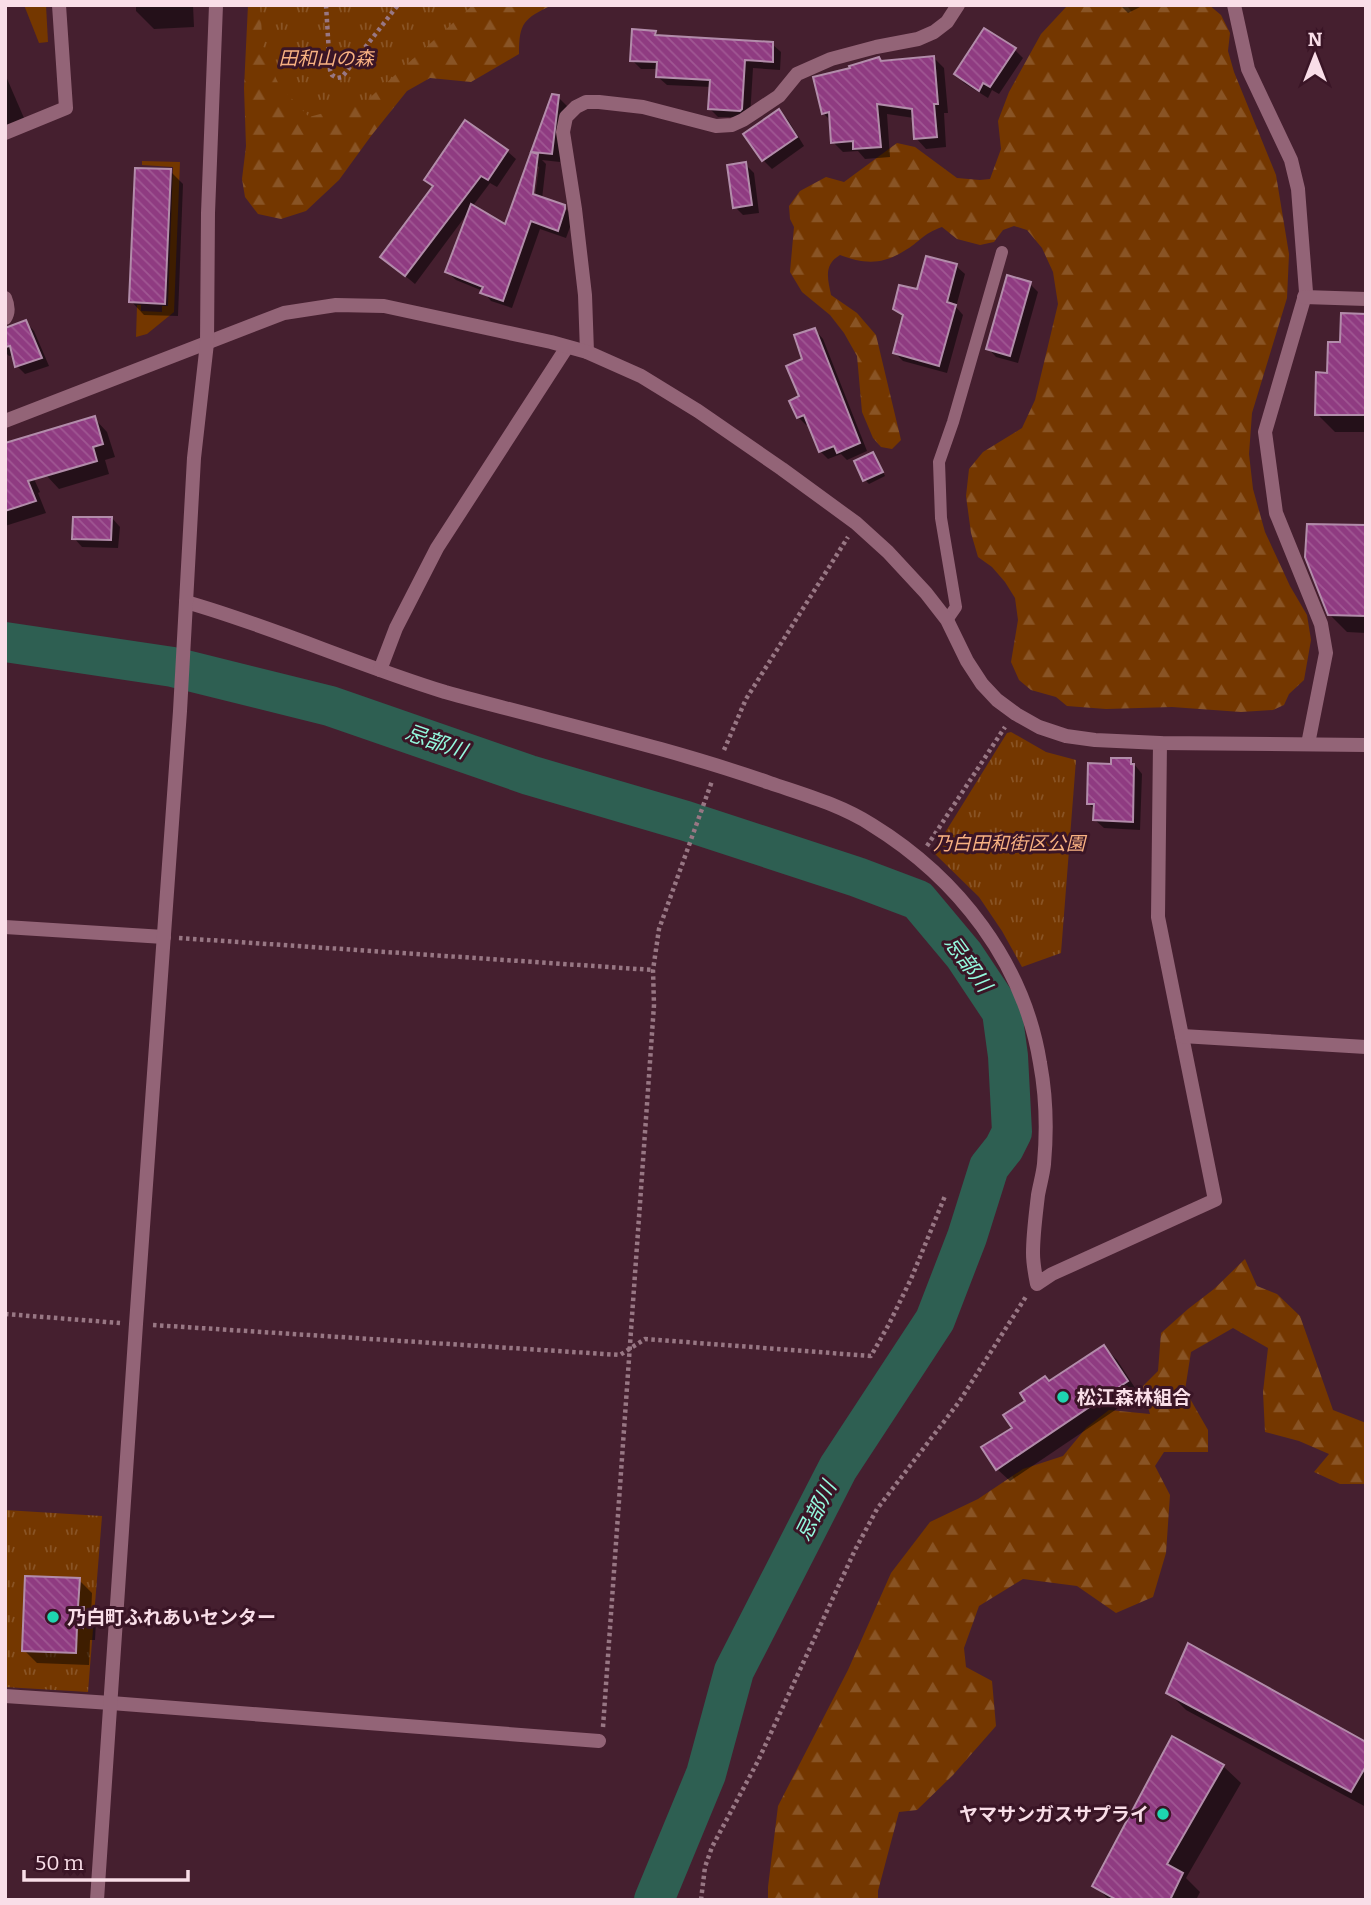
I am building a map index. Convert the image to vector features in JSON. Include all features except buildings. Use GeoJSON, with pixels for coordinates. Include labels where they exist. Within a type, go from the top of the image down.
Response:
{"type":"FeatureCollection","features":[{"type":"Feature","properties":{"kind":"street"},"geometry":{"type":"LineString","coordinates":[[5,133],[66,108],[59,5]]}},
{"type":"Feature","properties":{"kind":"street"},"geometry":{"type":"LineString","coordinates":[[97,1900],[180,711],[194,457],[206,343],[216,5]]}},
{"type":"Feature","properties":{"kind":"street"},"geometry":{"type":"LineString","coordinates":[[587,352],[575,209],[563,132],[566,117],[576,107],[586,102],[643,107],[716,126],[732,125],[779,96],[797,74],[831,59],[934,32],[947,22],[958,5]]}},
{"type":"Feature","properties":{"kind":"street"},"geometry":{"type":"LineString","coordinates":[[1234,5],[1248,69],[1291,160],[1297,189],[1306,292],[1265,432],[1276,513],[1321,624],[1326,653],[1308,744]]}},
{"type":"Feature","properties":{"kind":"street"},"geometry":{"type":"LineString","coordinates":[[1304,297],[1366,299]]}},
{"type":"Feature","properties":{"kind":"street"},"geometry":{"type":"LineString","coordinates":[[5,298],[8,305],[5,318]]}},
{"type":"Feature","properties":{"kind":"street"},"geometry":{"type":"LineString","coordinates":[[5,421],[284,313],[335,305],[384,306],[567,347],[587,352],[642,376],[698,411],[856,523],[888,552],[926,593],[947,620],[967,661],[982,684],[997,700],[1039,727],[1066,736],[1095,740],[1366,745]]}},
{"type":"Feature","properties":{"kind":"street"},"geometry":{"type":"LineString","coordinates":[[380,670],[396,628],[437,548],[567,347]]}},
{"type":"Feature","properties":{"kind":"street"},"geometry":{"type":"LineString","coordinates":[[186,605],[224,612],[445,692],[717,766],[845,810],[871,824],[919,858],[949,885],[995,944],[1016,984],[1029,1019],[1040,1063],[1044,1104],[1044,1164],[1038,1195],[1033,1254],[1037,1284],[1052,1274],[1215,1200],[1160,928],[1157,902],[1160,743]]}},
{"type":"Feature","properties":{"kind":"street"},"geometry":{"type":"LineString","coordinates":[[5,927],[164,937]]}},
{"type":"Feature","properties":{"kind":"street"},"geometry":{"type":"LineString","coordinates":[[1182,1035],[1366,1047]]}},
{"type":"Feature","properties":{"kind":"street"},"geometry":{"type":"LineString","coordinates":[[5,1696],[599,1741]]}},
{"type":"Feature","properties":{"kind":"lane"},"geometry":{"type":"LineString","coordinates":[[947,620],[957,607],[941,518],[939,461],[1002,252]]}},
{"type":"Feature","properties":{"kind":"path"},"geometry":{"type":"LineString","coordinates":[[326,5],[330,70],[337,78],[342,77],[398,5]]}},
{"type":"Feature","properties":{"kind":"path"},"geometry":{"type":"LineString","coordinates":[[599,1741],[603,1728],[654,1005],[653,970],[659,929],[717,766],[746,699],[856,523]]}},
{"type":"Feature","properties":{"kind":"path"},"geometry":{"type":"LineString","coordinates":[[919,858],[1007,723]]}},
{"type":"Feature","properties":{"kind":"path"},"geometry":{"type":"LineString","coordinates":[[164,937],[653,970]]}},
{"type":"Feature","properties":{"kind":"path"},"geometry":{"type":"LineString","coordinates":[[5,1314],[620,1355],[645,1339],[871,1356],[911,1279],[945,1196]]}},
{"type":"Feature","properties":{"kind":"path"},"geometry":{"type":"LineString","coordinates":[[701,1900],[705,1867],[712,1847],[758,1761],[855,1550],[877,1509],[960,1402],[1029,1292],[1037,1284]]}},
{"type":"Feature","properties":{"kind":"green space"},"geometry":{"type":"Polygon","coordinates":[[[24,5],[46,5],[48,42],[39,43],[24,5]]]}},
{"type":"Feature","properties":{"kind":"green space"},"geometry":{"type":"Polygon","coordinates":[[[248,5],[552,5],[525,23],[520,35],[519,54],[471,82],[430,78],[407,91],[339,180],[306,211],[281,219],[258,214],[245,197],[242,179],[246,146],[244,88],[248,5]]]}},
{"type":"Feature","properties":{"kind":"green space","name":"田和山の森"},"geometry":{"type":"Polygon","coordinates":[[[260,5],[473,5],[365,102],[309,117],[279,85],[263,49],[260,5]]]}},
{"type":"Feature","properties":{"kind":"green space"},"geometry":{"type":"Polygon","coordinates":[[[1209,5],[1221,15],[1230,33],[1228,51],[1234,72],[1276,175],[1289,254],[1287,298],[1252,413],[1249,454],[1253,489],[1265,532],[1307,615],[1311,640],[1304,680],[1289,694],[1284,705],[1273,710],[1241,712],[1172,707],[1106,709],[1067,706],[1056,697],[1031,690],[1019,680],[1011,662],[1018,620],[1015,598],[992,567],[978,557],[971,533],[966,496],[969,469],[983,452],[1022,428],[1035,400],[1058,304],[1053,272],[1042,248],[1027,230],[1014,226],[1003,230],[994,242],[980,245],[957,239],[942,227],[888,259],[873,262],[840,255],[831,263],[828,273],[831,295],[857,313],[876,335],[901,440],[892,449],[881,447],[873,438],[862,412],[857,356],[844,333],[830,315],[802,292],[790,272],[794,227],[789,206],[800,191],[826,177],[844,182],[897,143],[915,147],[957,178],[990,179],[1001,149],[998,121],[1009,92],[1041,34],[1067,6],[1209,5]]]}},
{"type":"Feature","properties":{"kind":"green space"},"geometry":{"type":"Polygon","coordinates":[[[142,161],[180,162],[174,312],[147,334],[136,337],[137,305],[141,305],[141,311],[162,312],[162,306],[168,306],[173,167],[142,165],[142,161]]]}},
{"type":"Feature","properties":{"kind":"green space","name":"乃白田和街区公園"},"geometry":{"type":"Polygon","coordinates":[[[1011,732],[1046,752],[1076,760],[1061,953],[1022,967],[979,897],[933,852],[1007,733],[1011,732]]]}},
{"type":"Feature","properties":{"kind":"green space"},"geometry":{"type":"Polygon","coordinates":[[[1245,1259],[1257,1286],[1277,1294],[1300,1316],[1333,1410],[1366,1423],[1366,1484],[1340,1484],[1314,1472],[1329,1454],[1299,1441],[1265,1432],[1263,1392],[1268,1348],[1233,1328],[1191,1352],[1185,1390],[1208,1430],[1208,1452],[1164,1452],[1155,1466],[1170,1495],[1166,1553],[1153,1597],[1116,1613],[1077,1586],[1023,1579],[979,1606],[964,1648],[966,1667],[992,1681],[996,1726],[953,1775],[917,1810],[899,1812],[878,1900],[768,1900],[778,1806],[848,1670],[891,1573],[930,1522],[978,1499],[1023,1469],[1063,1456],[1086,1428],[1109,1410],[1150,1414],[1142,1387],[1158,1371],[1161,1333],[1245,1259]]]}},
{"type":"Feature","properties":{"kind":"green space"},"geometry":{"type":"Polygon","coordinates":[[[5,1510],[102,1516],[88,1692],[5,1687],[5,1510]]]}},
{"type":"Feature","properties":{"kind":"waterway","name":"忌部川"},"geometry":{"type":"LineString","coordinates":[[5,642],[173,667],[330,706],[529,775],[686,821],[857,877],[918,900],[964,955],[1002,1012],[1008,1056],[1012,1132],[1004,1148],[989,1167],[967,1237],[935,1320],[838,1468],[734,1671],[706,1774],[654,1900]]}},
{"type":"Feature","properties":{"kind":"place","name":"松江森林組合"},"geometry":{"type":"Point","coordinates":[1063,1397]}},
{"type":"Feature","properties":{"kind":"place","name":"乃白町ふれあいセンター"},"geometry":{"type":"Point","coordinates":[53,1617]}},
{"type":"Feature","properties":{"kind":"place","name":"ヤマサンガスサプライ"},"geometry":{"type":"Point","coordinates":[1163,1814]}}]}
